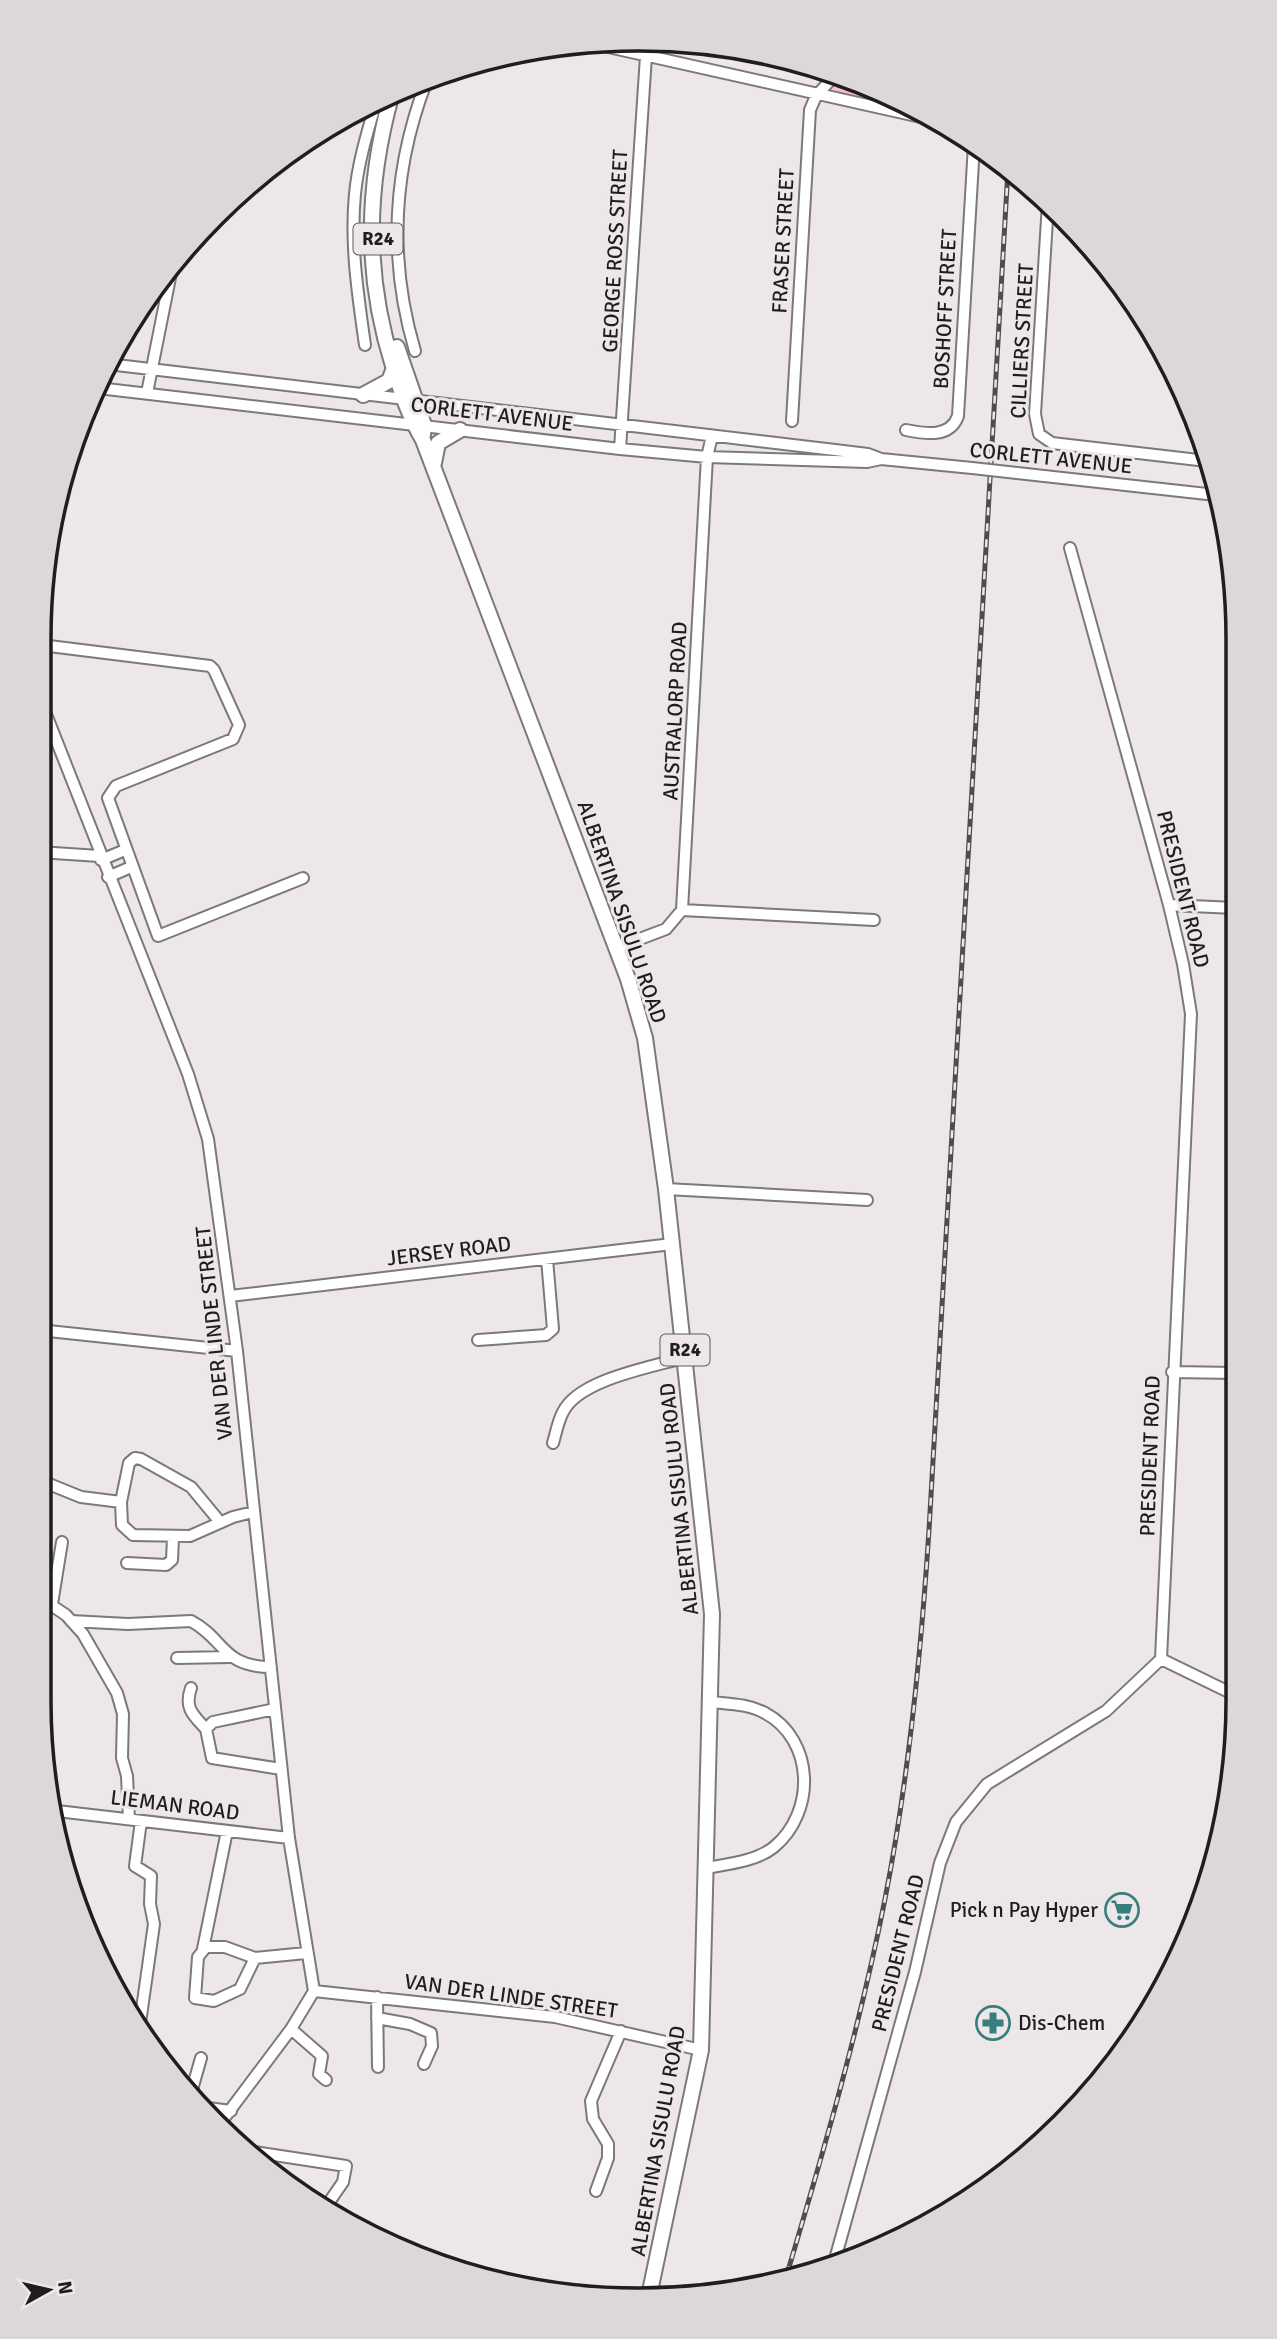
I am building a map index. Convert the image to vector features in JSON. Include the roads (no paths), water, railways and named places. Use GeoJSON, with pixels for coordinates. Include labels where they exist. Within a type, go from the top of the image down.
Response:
{"type":"FeatureCollection","features":[{"type":"Feature","properties":{"kind":"main road","name":"ALBERTINA SISULU ROAD"},"geometry":{"type":"LineString","coordinates":[[400,102],[382,165],[379,250],[389,321],[420,430],[616,948],[645,1038],[666,1189],[712,1614],[712,1702],[701,2050],[651,2288]]}},
{"type":"Feature","properties":{"kind":"main road","name":"ALBERTINA SISULU ROAD"},"geometry":{"type":"LineString","coordinates":[[389,106],[375,171],[370,223],[376,301],[394,369],[410,399]]}},
{"type":"Feature","properties":{"kind":"main road"},"geometry":{"type":"LineString","coordinates":[[363,395],[389,381],[394,369]]}},
{"type":"Feature","properties":{"kind":"main road"},"geometry":{"type":"LineString","coordinates":[[435,469],[433,457],[438,443],[460,430]]}},
{"type":"Feature","properties":{"kind":"street"},"geometry":{"type":"LineString","coordinates":[[629,51],[904,114]]}},
{"type":"Feature","properties":{"kind":"street","name":"GEORGE ROSS STREET"},"geometry":{"type":"LineString","coordinates":[[620,449],[624,425],[646,56]]}},
{"type":"Feature","properties":{"kind":"street","name":"FRASER STREET"},"geometry":{"type":"LineString","coordinates":[[792,421],[808,119],[816,96],[828,82]]}},
{"type":"Feature","properties":{"kind":"street"},"geometry":{"type":"LineString","coordinates":[[415,351],[401,288],[397,205],[408,141],[423,92]]}},
{"type":"Feature","properties":{"kind":"street"},"geometry":{"type":"LineString","coordinates":[[365,345],[355,266],[355,192],[373,114]]}},
{"type":"Feature","properties":{"kind":"street","name":"BOSHOFF STREET"},"geometry":{"type":"LineString","coordinates":[[906,430],[946,431],[954,425],[958,416],[973,156]]}},
{"type":"Feature","properties":{"kind":"street","name":"CILLIERS STREET"},"geometry":{"type":"LineString","coordinates":[[1047,217],[1035,414],[1039,434],[1052,443],[1198,460]]}},
{"type":"Feature","properties":{"kind":"street"},"geometry":{"type":"LineString","coordinates":[[147,393],[149,369],[167,287]]}},
{"type":"Feature","properties":{"kind":"street","name":"CORLETT AVENUE"},"geometry":{"type":"LineString","coordinates":[[118,365],[868,454],[881,460]]}},
{"type":"Feature","properties":{"kind":"street","name":"CORLETT AVENUE"},"geometry":{"type":"LineString","coordinates":[[106,389],[420,430],[460,430],[707,457],[867,462],[881,460],[1208,494]]}},
{"type":"Feature","properties":{"kind":"street","name":"AUSTRALORP ROAD"},"geometry":{"type":"LineString","coordinates":[[682,910],[707,457],[712,436]]}},
{"type":"Feature","properties":{"kind":"street","name":"PRESIDENT ROAD"},"geometry":{"type":"LineString","coordinates":[[837,2254],[915,1972],[940,1863],[956,1822],[987,1784],[1106,1711],[1161,1659],[1172,1371],[1191,1014],[1184,964],[1169,905],[1070,548]]}},
{"type":"Feature","properties":{"kind":"street"},"geometry":{"type":"LineString","coordinates":[[51,646],[210,666],[215,670],[239,725],[233,739],[116,786],[110,792],[108,804],[158,936],[303,878]]}},
{"type":"Feature","properties":{"kind":"street","name":"VAN DER LINDE STREET"},"geometry":{"type":"LineString","coordinates":[[51,741],[202,1115],[213,1160],[237,1352],[289,1838],[314,1991],[555,2017],[701,2050]]}},
{"type":"Feature","properties":{"kind":"street"},"geometry":{"type":"LineString","coordinates":[[51,853],[100,858],[125,850]]}},
{"type":"Feature","properties":{"kind":"street"},"geometry":{"type":"LineString","coordinates":[[108,877],[131,867]]}},
{"type":"Feature","properties":{"kind":"street"},"geometry":{"type":"LineString","coordinates":[[1169,905],[1226,908]]}},
{"type":"Feature","properties":{"kind":"street"},"geometry":{"type":"LineString","coordinates":[[616,948],[666,929],[682,910],[874,920]]}},
{"type":"Feature","properties":{"kind":"street"},"geometry":{"type":"LineString","coordinates":[[666,1189],[867,1200]]}},
{"type":"Feature","properties":{"kind":"street","name":"JERSEY ROAD"},"geometry":{"type":"LineString","coordinates":[[230,1296],[672,1244]]}},
{"type":"Feature","properties":{"kind":"street"},"geometry":{"type":"LineString","coordinates":[[478,1340],[546,1335],[553,1329],[547,1259]]}},
{"type":"Feature","properties":{"kind":"street"},"geometry":{"type":"LineString","coordinates":[[51,1331],[237,1352]]}},
{"type":"Feature","properties":{"kind":"street"},"geometry":{"type":"LineString","coordinates":[[553,1443],[564,1409],[586,1390],[609,1378],[685,1357]]}},
{"type":"Feature","properties":{"kind":"street"},"geometry":{"type":"LineString","coordinates":[[1172,1371],[1226,1373]]}},
{"type":"Feature","properties":{"kind":"street"},"geometry":{"type":"LineString","coordinates":[[220,1522],[191,1487],[141,1459],[131,1460],[126,1468],[121,1502],[122,1525],[130,1534],[173,1538],[190,1536],[220,1522],[253,1513]]}},
{"type":"Feature","properties":{"kind":"street"},"geometry":{"type":"LineString","coordinates":[[51,1485],[81,1497],[121,1502]]}},
{"type":"Feature","properties":{"kind":"street"},"geometry":{"type":"LineString","coordinates":[[127,1563],[161,1567],[170,1563],[173,1538]]}},
{"type":"Feature","properties":{"kind":"street"},"geometry":{"type":"LineString","coordinates":[[62,1542],[52,1604],[71,1620],[92,1648],[117,1693],[122,1714],[122,1758],[127,1776],[129,1819]]}},
{"type":"Feature","properties":{"kind":"street"},"geometry":{"type":"LineString","coordinates":[[71,1620],[128,1625],[191,1621],[230,1657],[255,1667],[271,1667]]}},
{"type":"Feature","properties":{"kind":"street"},"geometry":{"type":"LineString","coordinates":[[177,1658],[230,1657]]}},
{"type":"Feature","properties":{"kind":"street"},"geometry":{"type":"LineString","coordinates":[[1161,1659],[1226,1691]]}},
{"type":"Feature","properties":{"kind":"street"},"geometry":{"type":"LineString","coordinates":[[191,1688],[188,1708],[206,1729],[212,1758],[281,1769]]}},
{"type":"Feature","properties":{"kind":"street"},"geometry":{"type":"LineString","coordinates":[[707,1868],[772,1849],[798,1816],[805,1795],[804,1771],[799,1752],[787,1732],[766,1713],[742,1704],[712,1702]]}},
{"type":"Feature","properties":{"kind":"street"},"geometry":{"type":"LineString","coordinates":[[206,1729],[213,1722],[275,1709]]}},
{"type":"Feature","properties":{"kind":"street","name":"LIEMAN ROAD"},"geometry":{"type":"LineString","coordinates":[[61,1811],[289,1838]]}},
{"type":"Feature","properties":{"kind":"street"},"geometry":{"type":"LineString","coordinates":[[141,1821],[135,1866],[151,1876],[150,1904],[154,1924],[141,2013]]}},
{"type":"Feature","properties":{"kind":"street"},"geometry":{"type":"LineString","coordinates":[[227,1831],[203,1950],[198,1957],[193,1989],[195,1998],[214,2001],[240,1989],[255,1958]]}},
{"type":"Feature","properties":{"kind":"street"},"geometry":{"type":"LineString","coordinates":[[203,1950],[217,1945],[255,1958],[306,1953]]}},
{"type":"Feature","properties":{"kind":"street"},"geometry":{"type":"LineString","coordinates":[[225,2118],[290,2029],[314,1991]]}},
{"type":"Feature","properties":{"kind":"street"},"geometry":{"type":"LineString","coordinates":[[377,1997],[378,2067]]}},
{"type":"Feature","properties":{"kind":"street"},"geometry":{"type":"LineString","coordinates":[[377,2018],[410,2024],[431,2033],[432,2046],[424,2063]]}},
{"type":"Feature","properties":{"kind":"street"},"geometry":{"type":"LineString","coordinates":[[290,2029],[322,2056],[319,2074],[326,2080]]}},
{"type":"Feature","properties":{"kind":"street"},"geometry":{"type":"LineString","coordinates":[[596,2191],[608,2158],[608,2144],[593,2119],[591,2101],[621,2031]]}},
{"type":"Feature","properties":{"kind":"street"},"geometry":{"type":"LineString","coordinates":[[194,2084],[201,2058]]}},
{"type":"Feature","properties":{"kind":"street"},"geometry":{"type":"LineString","coordinates":[[217,2109],[231,2111]]}},
{"type":"Feature","properties":{"kind":"street"},"geometry":{"type":"LineString","coordinates":[[265,2154],[344,2165],[347,2169],[343,2182],[330,2201]]}},
{"type":"Feature","properties":{"kind":"railway"},"geometry":{"type":"LineString","coordinates":[[789,2269],[840,2088],[875,1946],[901,1807],[918,1669],[929,1530],[1007,181]]}},
{"type":"Feature","properties":{"kind":"place","name":"Pick n Pay Hyper"},"geometry":{"type":"Point","coordinates":[1122,1910]}},
{"type":"Feature","properties":{"kind":"place","name":"Dis-Chem"},"geometry":{"type":"Point","coordinates":[993,2023]}}]}
